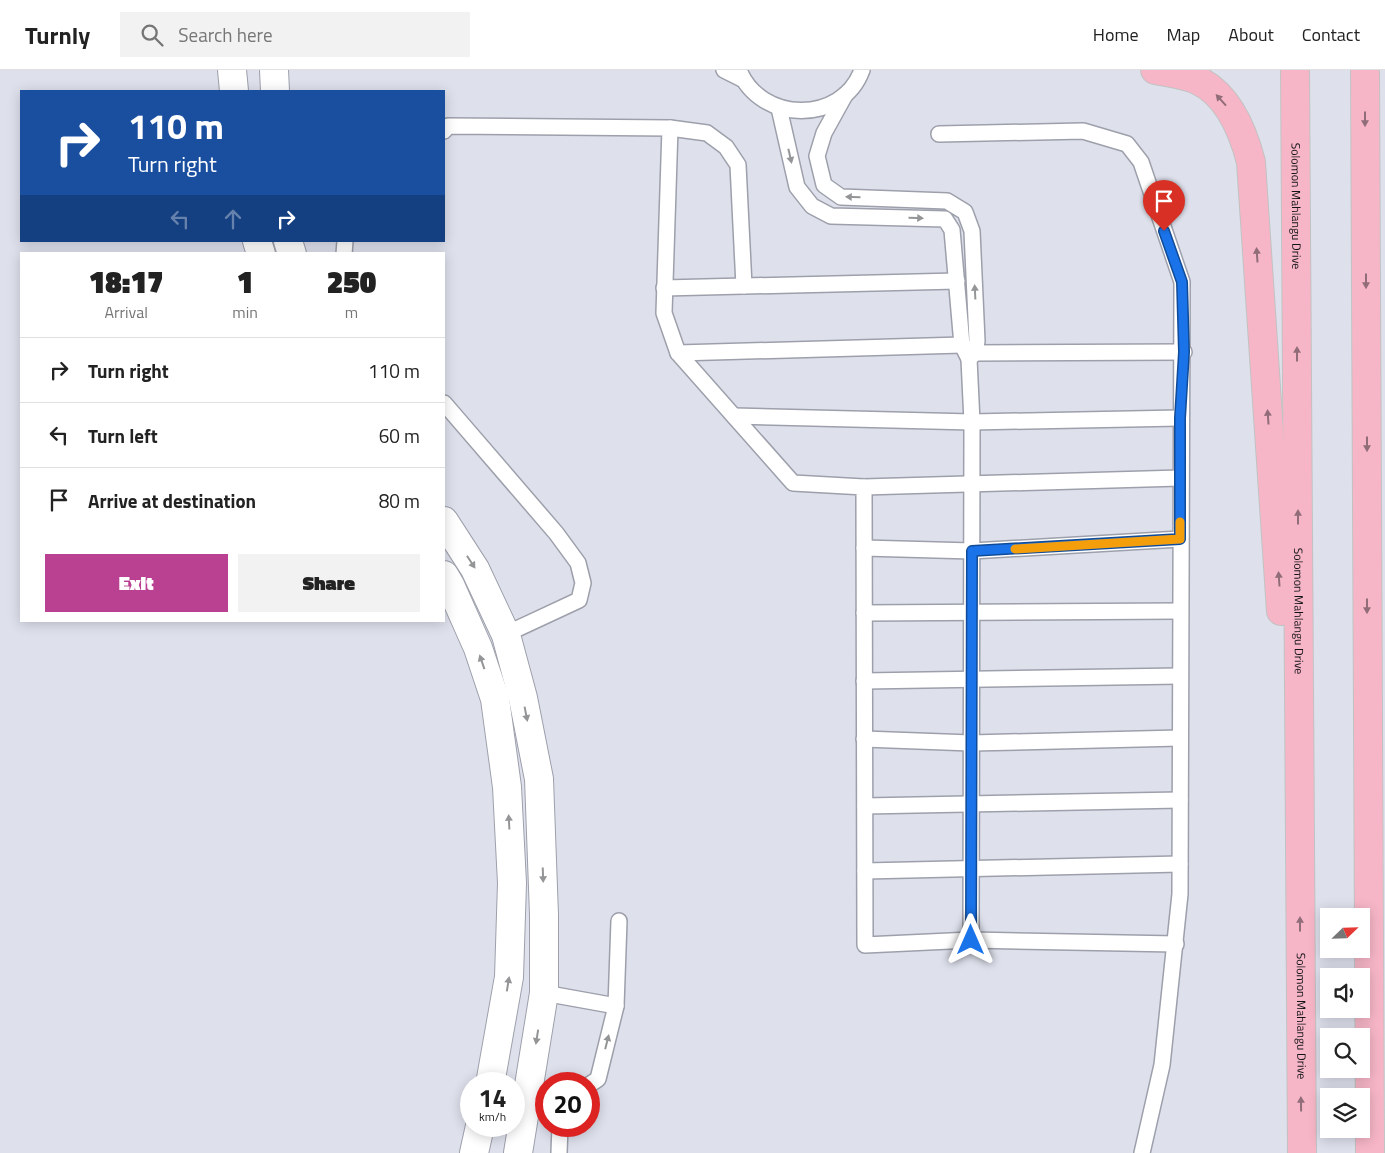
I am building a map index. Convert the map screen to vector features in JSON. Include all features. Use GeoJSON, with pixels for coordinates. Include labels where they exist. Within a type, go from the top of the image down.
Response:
{"type":"FeatureCollection","features":[{"type":"Feature","properties":{"kind":"main road"},"geometry":{"type":"LineString","coordinates":[[1154,70],[1197,80],[1214,92],[1229,109],[1244,134],[1251,162],[1300,890]]}},
{"type":"Feature","properties":{"kind":"main road","name":"Solomon Mahlangu Drive"},"geometry":{"type":"LineString","coordinates":[[1295,70],[1302,1153]]}},
{"type":"Feature","properties":{"kind":"main road"},"geometry":{"type":"LineString","coordinates":[[1365,70],[1370,1153]]}},
{"type":"Feature","properties":{"kind":"street"},"geometry":{"type":"LineString","coordinates":[[232,70],[234,90]]}},
{"type":"Feature","properties":{"kind":"street"},"geometry":{"type":"LineString","coordinates":[[274,70],[275,90]]}},
{"type":"Feature","properties":{"kind":"street"},"geometry":{"type":"LineString","coordinates":[[445,524],[475,569],[506,634],[539,779],[544,915],[544,993],[518,1153]]}},
{"type":"Feature","properties":{"kind":"street"},"geometry":{"type":"LineString","coordinates":[[445,576],[478,648],[495,700],[507,787],[512,884],[510,977],[492,1072]]}},
{"type":"Feature","properties":{"kind":"street"},"geometry":{"type":"LineString","coordinates":[[474,1153],[478,1137]]}},
{"type":"Feature","properties":{"kind":"lane"},"geometry":{"type":"LineString","coordinates":[[724,70],[740,75],[758,97],[779,108],[802,112],[825,107],[845,95]]}},
{"type":"Feature","properties":{"kind":"lane"},"geometry":{"type":"LineString","coordinates":[[864,72],[845,95],[824,133],[817,156],[824,185],[841,197],[947,201],[965,212],[972,231],[977,341],[972,356],[971,940]]}},
{"type":"Feature","properties":{"kind":"lane"},"geometry":{"type":"LineString","coordinates":[[779,108],[797,187],[812,206],[831,216],[945,219],[952,230],[962,345],[972,356],[1184,352]]}},
{"type":"Feature","properties":{"kind":"lane"},"geometry":{"type":"LineString","coordinates":[[445,130],[448,126],[670,128],[707,133],[726,147],[738,164],[744,286]]}},
{"type":"Feature","properties":{"kind":"lane"},"geometry":{"type":"LineString","coordinates":[[670,128],[664,313],[678,353],[793,483],[864,486],[1180,478]]}},
{"type":"Feature","properties":{"kind":"lane"},"geometry":{"type":"LineString","coordinates":[[939,134],[1083,131],[1127,144],[1141,162],[1182,282],[1184,352],[1180,418],[1180,864],[1176,944],[1162,1065],[1142,1153]]}},
{"type":"Feature","properties":{"kind":"lane"},"geometry":{"type":"LineString","coordinates":[[664,288],[957,281]]}},
{"type":"Feature","properties":{"kind":"lane"},"geometry":{"type":"LineString","coordinates":[[678,353],[962,345]]}},
{"type":"Feature","properties":{"kind":"lane"},"geometry":{"type":"LineString","coordinates":[[445,404],[556,533],[578,563],[583,583],[579,600],[506,634]]}},
{"type":"Feature","properties":{"kind":"lane"},"geometry":{"type":"LineString","coordinates":[[734,416],[972,422],[1180,418]]}},
{"type":"Feature","properties":{"kind":"lane"},"geometry":{"type":"LineString","coordinates":[[864,486],[865,945],[971,940],[1176,944]]}},
{"type":"Feature","properties":{"kind":"lane"},"geometry":{"type":"LineString","coordinates":[[864,548],[972,551],[1180,539]]}},
{"type":"Feature","properties":{"kind":"lane"},"geometry":{"type":"LineString","coordinates":[[864,613],[1180,611]]}},
{"type":"Feature","properties":{"kind":"lane"},"geometry":{"type":"LineString","coordinates":[[864,681],[971,681],[1180,676]]}},
{"type":"Feature","properties":{"kind":"lane"},"geometry":{"type":"LineString","coordinates":[[864,739],[971,743],[1180,738]]}},
{"type":"Feature","properties":{"kind":"lane"},"geometry":{"type":"LineString","coordinates":[[865,806],[1180,800]]}},
{"type":"Feature","properties":{"kind":"lane"},"geometry":{"type":"LineString","coordinates":[[865,871],[1180,864]]}},
{"type":"Feature","properties":{"kind":"lane"},"geometry":{"type":"LineString","coordinates":[[600,1072],[616,1006],[619,921]]}},
{"type":"Feature","properties":{"kind":"lane"},"geometry":{"type":"LineString","coordinates":[[544,993],[616,1006]]}},
{"type":"Feature","properties":{"kind":"lane"},"geometry":{"type":"LineString","coordinates":[[559,1153],[560,1137]]}},
{"type":"Feature","properties":{"kind":"slow traffic"},"geometry":{"type":"LineString","coordinates":[[1015,549],[1180,539],[1180,522]]}},
{"type":"Feature","properties":{"kind":"route"},"geometry":{"type":"LineString","coordinates":[[971,940],[972,551],[1180,539],[1180,418],[1184,352],[1182,282],[1164,231]]}}]}
